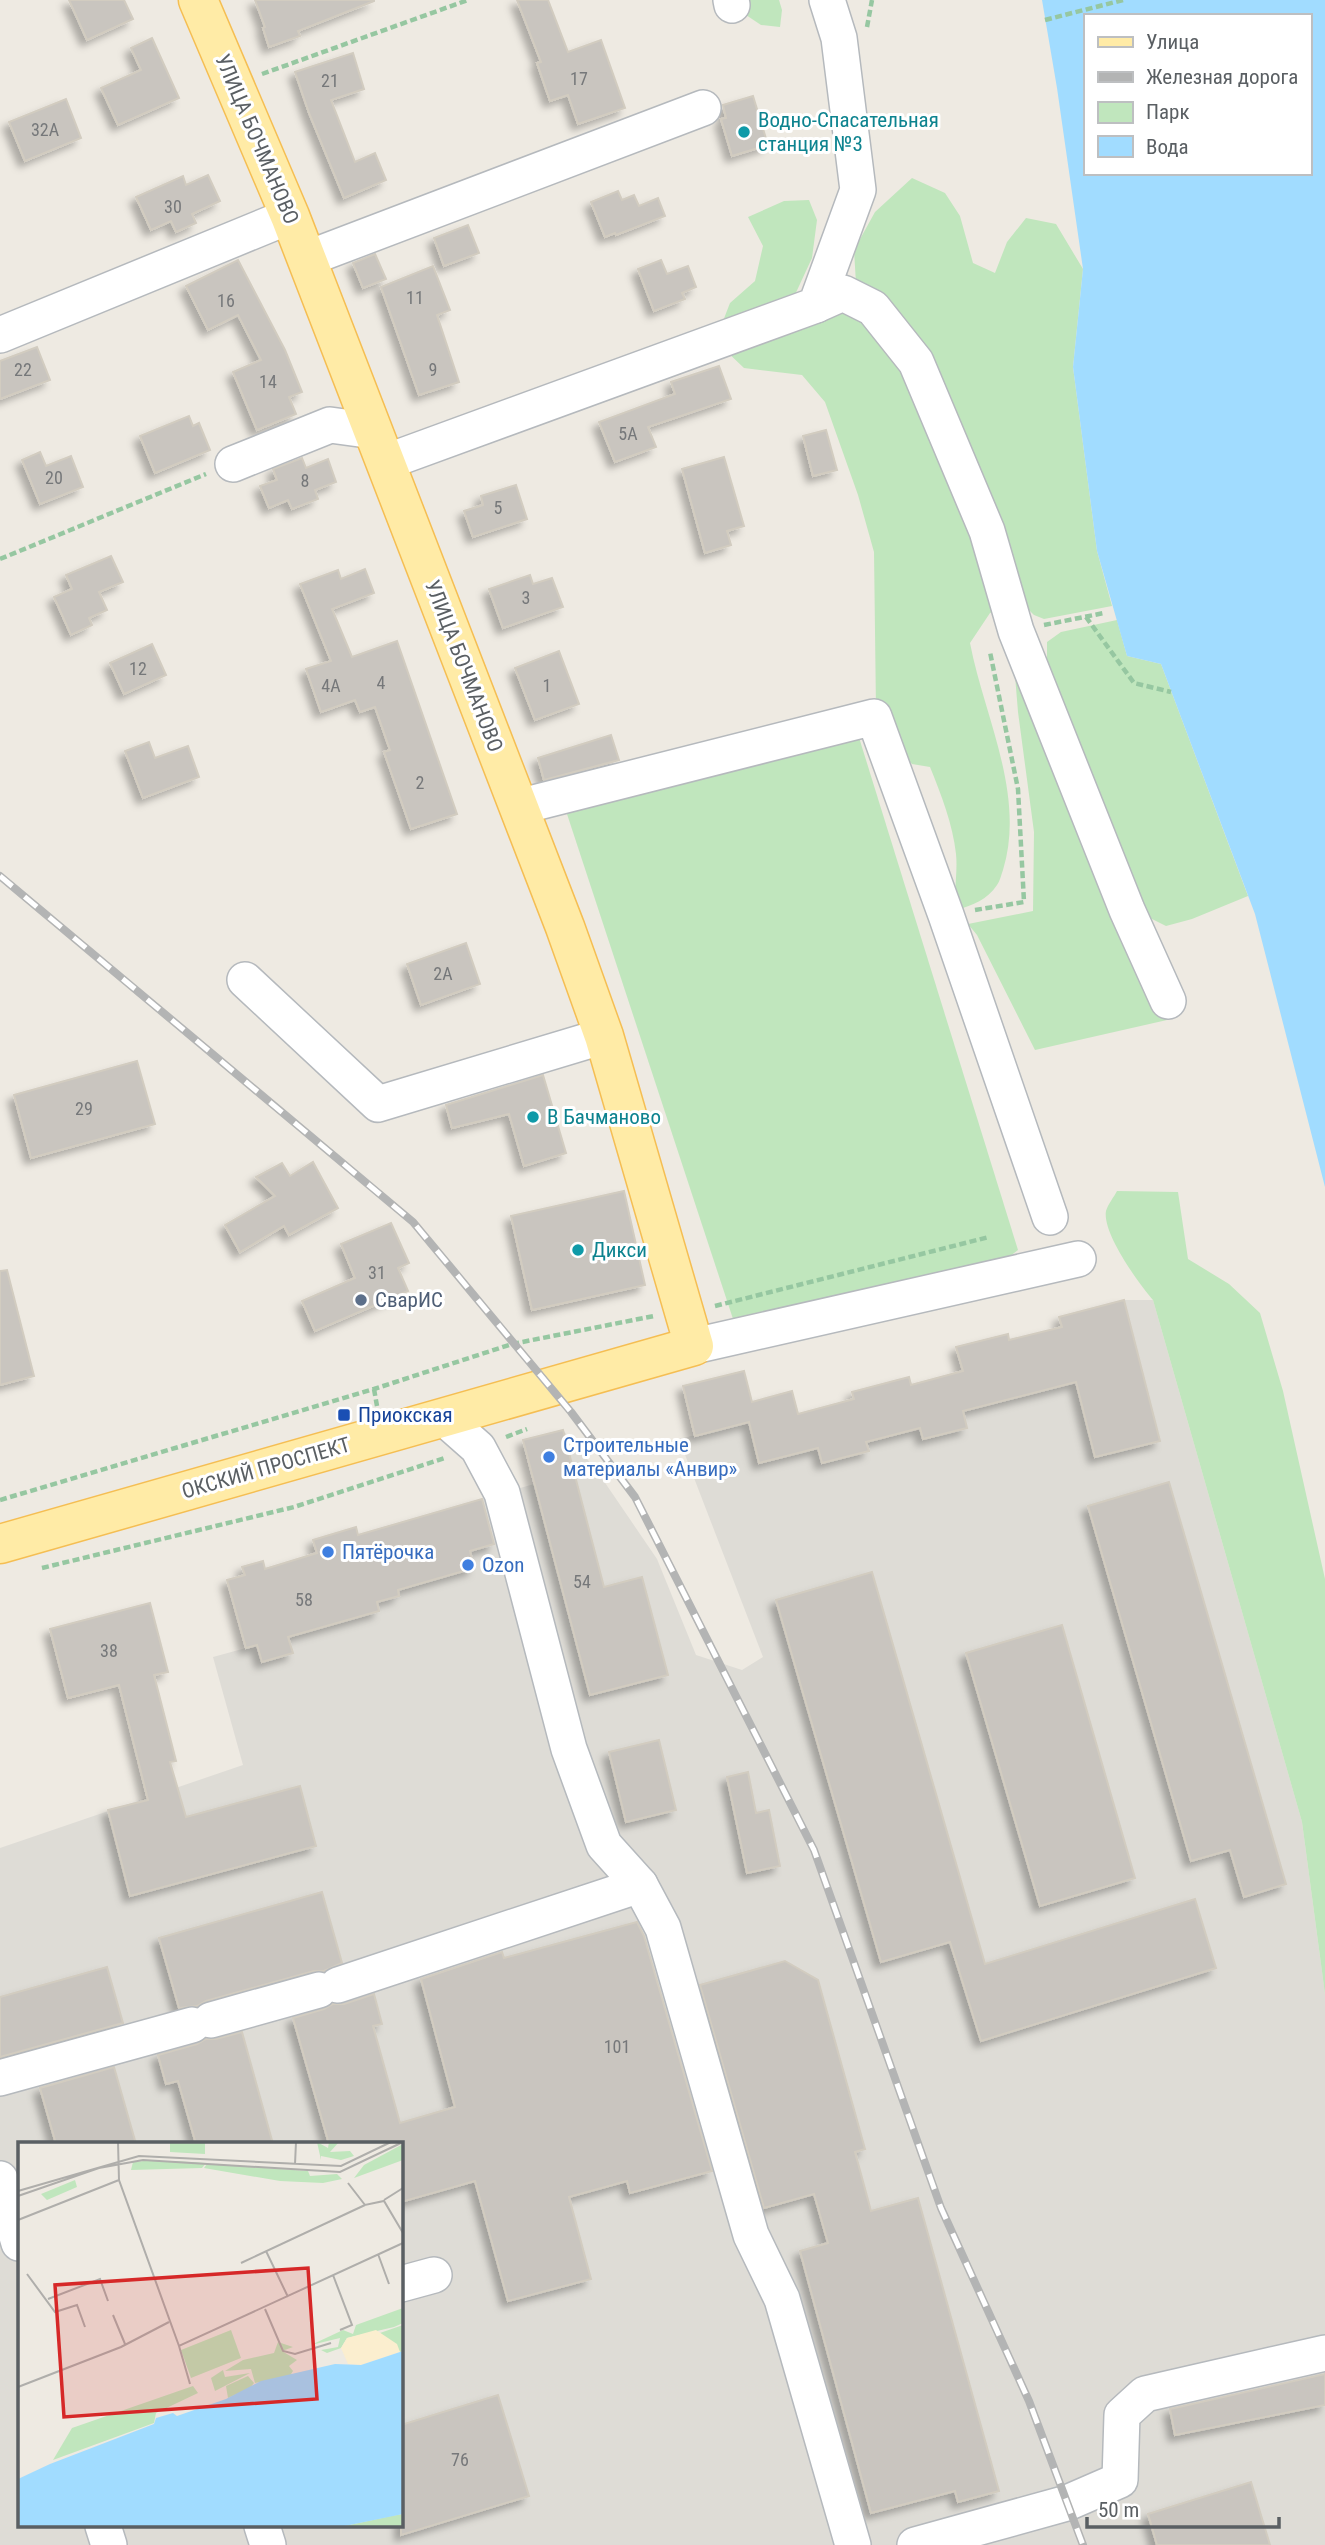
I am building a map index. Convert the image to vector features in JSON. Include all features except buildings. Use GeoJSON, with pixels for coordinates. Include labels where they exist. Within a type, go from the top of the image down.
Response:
{"type":"FeatureCollection","features":[{"type":"Feature","properties":{"kind":"main road","name":"УЛИЦА БОЧМАНОВО"},"geometry":{"type":"LineString","coordinates":[[198,0],[290,216],[565,927],[604,1036],[689,1328]]}},
{"type":"Feature","properties":{"kind":"main road","name":"ОКСКИЙ ПРОСПЕКТ"},"geometry":{"type":"LineString","coordinates":[[0,1544],[444,1418],[689,1328]]}},
{"type":"Feature","properties":{"kind":"street"},"geometry":{"type":"LineString","coordinates":[[816,305],[858,190],[839,37],[827,0]]}},
{"type":"Feature","properties":{"kind":"street"},"geometry":{"type":"LineString","coordinates":[[306,259],[703,108]]}},
{"type":"Feature","properties":{"kind":"street"},"geometry":{"type":"LineString","coordinates":[[0,335],[290,216]]}},
{"type":"Feature","properties":{"kind":"street"},"geometry":{"type":"LineString","coordinates":[[233,464],[330,425],[380,446],[816,305],[843,293],[873,308],[916,362],[987,531],[1016,632],[1127,910],[1168,1001]]}},
{"type":"Feature","properties":{"kind":"street"},"geometry":{"type":"LineString","coordinates":[[518,807],[874,717],[946,915],[1050,1217]]}},
{"type":"Feature","properties":{"kind":"street"},"geometry":{"type":"LineString","coordinates":[[245,980],[378,1104],[604,1036]]}},
{"type":"Feature","properties":{"kind":"street"},"geometry":{"type":"LineString","coordinates":[[689,1328],[1078,1259]]}},
{"type":"Feature","properties":{"kind":"street"},"geometry":{"type":"LineString","coordinates":[[444,1418],[478,1448],[502,1493],[569,1749],[604,1845],[640,1885],[663,1928],[751,2235],[782,2299],[853,2545]]}},
{"type":"Feature","properties":{"kind":"street"},"geometry":{"type":"LineString","coordinates":[[0,2078],[328,1987],[640,1885]]}},
{"type":"Feature","properties":{"kind":"street"},"geometry":{"type":"LineString","coordinates":[[0,2179],[18,2241]]}},
{"type":"Feature","properties":{"kind":"street"},"geometry":{"type":"LineString","coordinates":[[402,2284],[434,2275]]}},
{"type":"Feature","properties":{"kind":"street"},"geometry":{"type":"LineString","coordinates":[[915,2545],[1067,2503],[1120,2480],[1122,2415],[1145,2394],[1325,2353]]}},
{"type":"Feature","properties":{"kind":"street"},"geometry":{"type":"LineString","coordinates":[[104,2528],[109,2545]]}},
{"type":"Feature","properties":{"kind":"street"},"geometry":{"type":"LineString","coordinates":[[263,2528],[268,2545]]}},
{"type":"Feature","properties":{"kind":"path"},"geometry":{"type":"LineString","coordinates":[[235,84],[467,0]]}},
{"type":"Feature","properties":{"kind":"path"},"geometry":{"type":"LineString","coordinates":[[1045,20],[1123,0]]}},
{"type":"Feature","properties":{"kind":"path"},"geometry":{"type":"LineString","coordinates":[[0,559],[233,464]]}},
{"type":"Feature","properties":{"kind":"path"},"geometry":{"type":"LineString","coordinates":[[968,911],[1024,902],[1018,789],[988,645],[1000,635],[1104,613]]}},
{"type":"Feature","properties":{"kind":"path"},"geometry":{"type":"LineString","coordinates":[[1086,617],[1134,683],[1171,692]]}},
{"type":"Feature","properties":{"kind":"path"},"geometry":{"type":"LineString","coordinates":[[0,1500],[374,1389],[512,1344],[689,1328],[720,1306],[989,1237]]}},
{"type":"Feature","properties":{"kind":"path"},"geometry":{"type":"LineString","coordinates":[[40,1568],[294,1507],[478,1448],[536,1426]]}},
{"type":"Feature","properties":{"kind":"shaded area"},"geometry":{"type":"Polygon","coordinates":[[[1124,1300],[1153,1300],[1302,1822],[1325,1994],[1325,2545],[0,2545],[0,1848],[243,1765],[213,1657],[246,1648],[227,1580],[244,1575],[242,1567],[263,1561],[265,1568],[317,1554],[313,1540],[356,1527],[360,1542],[380,1529],[534,1484],[523,1440],[563,1430],[597,1471],[657,1559],[696,1655],[742,1670],[763,1657],[679,1439],[756,1420],[752,1402],[792,1391],[799,1414],[854,1399],[852,1392],[909,1377],[912,1384],[962,1371],[956,1347],[1008,1334],[1010,1340],[1061,1327],[1059,1317],[1124,1300]]]}},
{"type":"Feature","properties":{"kind":"green space"},"geometry":{"type":"Polygon","coordinates":[[[738,0],[779,0],[782,10],[780,27],[761,25],[740,11],[738,0]]]}},
{"type":"Feature","properties":{"kind":"green space"},"geometry":{"type":"Polygon","coordinates":[[[912,178],[945,193],[960,216],[973,263],[995,273],[1007,242],[1026,218],[1056,224],[1083,269],[1073,367],[1097,551],[1112,606],[1044,619],[1034,615],[1021,602],[990,613],[970,643],[1006,784],[1010,813],[1009,842],[997,885],[984,898],[957,910],[956,861],[952,832],[930,767],[912,764],[889,742],[876,710],[874,552],[858,495],[825,402],[802,375],[744,368],[724,349],[723,321],[730,303],[755,281],[763,246],[748,217],[784,201],[809,200],[817,220],[812,258],[793,299],[857,300],[854,250],[875,212],[912,178]]]}},
{"type":"Feature","properties":{"kind":"green space"},"geometry":{"type":"Polygon","coordinates":[[[1117,620],[1127,656],[1161,664],[1248,896],[1192,919],[1166,926],[1130,908],[1047,674],[1047,642],[1061,632],[1117,620]]]}},
{"type":"Feature","properties":{"kind":"green space"},"geometry":{"type":"Polygon","coordinates":[[[1013,651],[1147,985],[1167,1020],[1035,1050],[977,935],[968,924],[1033,911],[1034,832],[1013,651]]]}},
{"type":"Feature","properties":{"kind":"green space"},"geometry":{"type":"Polygon","coordinates":[[[857,731],[1018,1250],[996,1267],[735,1325],[566,811],[857,731]]]}},
{"type":"Feature","properties":{"kind":"green space"},"geometry":{"type":"Polygon","coordinates":[[[1117,1191],[1178,1192],[1188,1259],[1229,1284],[1260,1313],[1283,1391],[1325,1579],[1325,1994],[1302,1822],[1153,1300],[1115,1245],[1106,1220],[1107,1208],[1117,1191]]]}},
{"type":"Feature","properties":{"kind":"water"},"geometry":{"type":"Polygon","coordinates":[[[1042,0],[1325,0],[1325,1187],[1255,914],[1161,664],[1127,656],[1097,551],[1073,367],[1083,269],[1042,0]]]}},
{"type":"Feature","properties":{"kind":"railway"},"geometry":{"type":"LineString","coordinates":[[0,876],[413,1222],[571,1412],[635,1497],[814,1850],[941,2208],[1029,2401],[1083,2545]]}},
{"type":"Feature","properties":{"kind":"place","name":"Водно-Спасательная станция №3"},"geometry":{"type":"Point","coordinates":[744,132]}},
{"type":"Feature","properties":{"kind":"place","name":"В Бачманово"},"geometry":{"type":"Point","coordinates":[533,1117]}},
{"type":"Feature","properties":{"kind":"place","name":"Дикси"},"geometry":{"type":"Point","coordinates":[578,1250]}},
{"type":"Feature","properties":{"kind":"place","name":"СварИС"},"geometry":{"type":"Point","coordinates":[361,1300]}},
{"type":"Feature","properties":{"kind":"place","name":"Приокская"},"geometry":{"type":"Point","coordinates":[344,1415]}},
{"type":"Feature","properties":{"kind":"place","name":"Строительные материалы «Анвир»"},"geometry":{"type":"Point","coordinates":[549,1457]}},
{"type":"Feature","properties":{"kind":"place","name":"Пятёрочка"},"geometry":{"type":"Point","coordinates":[328,1552]}},
{"type":"Feature","properties":{"kind":"place","name":"Ozon"},"geometry":{"type":"Point","coordinates":[468,1565]}}]}
